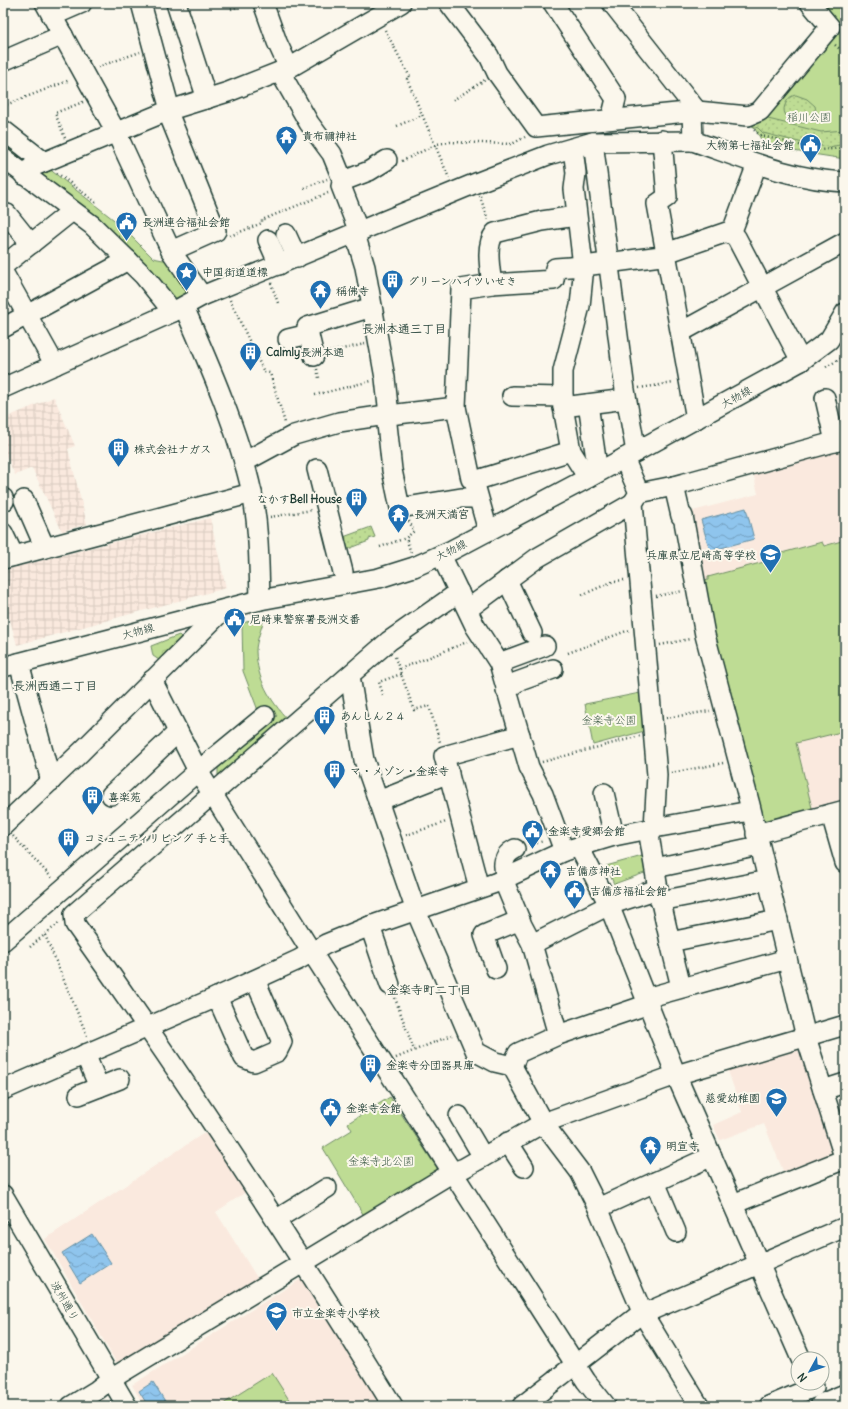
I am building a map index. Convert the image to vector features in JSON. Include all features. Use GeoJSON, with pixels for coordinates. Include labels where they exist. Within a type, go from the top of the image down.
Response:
{"type":"FeatureCollection","features":[{"type":"Feature","properties":{"kind":"street"},"geometry":{"type":"LineString","coordinates":[[82,3],[49,10],[85,73],[116,132],[171,251],[202,296]]}},
{"type":"Feature","properties":{"kind":"street"},"geometry":{"type":"LineString","coordinates":[[141,3],[170,110],[169,115],[216,231],[171,251]]}},
{"type":"Feature","properties":{"kind":"street"},"geometry":{"type":"LineString","coordinates":[[176,3],[207,99]]}},
{"type":"Feature","properties":{"kind":"street"},"geometry":{"type":"LineString","coordinates":[[262,3],[277,42],[284,70],[309,123],[332,154],[342,181],[357,233],[365,267],[377,341],[385,378],[392,470],[400,508],[461,498],[476,490],[571,451]]}},
{"type":"Feature","properties":{"kind":"street"},"geometry":{"type":"LineString","coordinates":[[24,175],[32,167],[170,110],[207,99],[284,70],[374,9],[401,3]]}},
{"type":"Feature","properties":{"kind":"street"},"geometry":{"type":"LineString","coordinates":[[448,3],[489,56],[497,73],[536,127],[694,111],[748,116],[760,111],[830,27],[810,3]]}},
{"type":"Feature","properties":{"kind":"street"},"geometry":{"type":"LineString","coordinates":[[553,3],[616,98],[611,119]]}},
{"type":"Feature","properties":{"kind":"street"},"geometry":{"type":"LineString","coordinates":[[620,6],[694,111],[693,141]]}},
{"type":"Feature","properties":{"kind":"street"},"geometry":{"type":"LineString","coordinates":[[3,61],[63,35]]}},
{"type":"Feature","properties":{"kind":"street"},"geometry":{"type":"LineString","coordinates":[[3,130],[44,162]]}},
{"type":"Feature","properties":{"kind":"street"},"geometry":{"type":"LineString","coordinates":[[662,140],[667,197],[656,204],[690,380],[696,419]]}},
{"type":"Feature","properties":{"kind":"street"},"geometry":{"type":"LineString","coordinates":[[3,388],[178,310],[202,296],[532,160],[593,142],[662,140],[693,141],[757,164],[805,178],[844,186]]}},
{"type":"Feature","properties":{"kind":"street"},"geometry":{"type":"LineString","coordinates":[[593,142],[607,263],[626,394],[630,455],[636,498],[640,599],[657,775],[651,828],[654,868],[681,987]]}},
{"type":"Feature","properties":{"kind":"street"},"geometry":{"type":"LineString","coordinates":[[572,148],[576,173],[574,189],[576,214],[583,266],[580,306],[563,371],[563,402],[571,451],[588,478]]}},
{"type":"Feature","properties":{"kind":"street"},"geometry":{"type":"LineString","coordinates":[[3,158],[92,225],[178,310],[229,418],[244,462],[252,494],[258,543],[260,600]]}},
{"type":"Feature","properties":{"kind":"street"},"geometry":{"type":"LineString","coordinates":[[342,181],[392,162]]}},
{"type":"Feature","properties":{"kind":"street"},"geometry":{"type":"LineString","coordinates":[[731,234],[757,164]]}},
{"type":"Feature","properties":{"kind":"street"},"geometry":{"type":"LineString","coordinates":[[492,284],[489,259],[491,238],[495,233],[600,207]]}},
{"type":"Feature","properties":{"kind":"street"},"geometry":{"type":"LineString","coordinates":[[3,266],[72,211]]}},
{"type":"Feature","properties":{"kind":"street"},"geometry":{"type":"LineString","coordinates":[[7,214],[31,244]]}},
{"type":"Feature","properties":{"kind":"street"},"geometry":{"type":"LineString","coordinates":[[488,531],[471,478],[456,407],[461,288],[492,284],[554,280],[555,268],[661,256],[726,232],[736,237],[801,361]]}},
{"type":"Feature","properties":{"kind":"street"},"geometry":{"type":"LineString","coordinates":[[286,234],[296,258]]}},
{"type":"Feature","properties":{"kind":"street"},"geometry":{"type":"LineString","coordinates":[[268,240],[272,268]]}},
{"type":"Feature","properties":{"kind":"street"},"geometry":{"type":"LineString","coordinates":[[681,332],[845,242]]}},
{"type":"Feature","properties":{"kind":"street"},"geometry":{"type":"LineString","coordinates":[[3,328],[128,260]]}},
{"type":"Feature","properties":{"kind":"street"},"geometry":{"type":"LineString","coordinates":[[3,272],[54,365]]}},
{"type":"Feature","properties":{"kind":"street"},"geometry":{"type":"LineString","coordinates":[[314,356],[307,327],[372,307]]}},
{"type":"Feature","properties":{"kind":"street","name":"大物線"},"geometry":{"type":"LineString","coordinates":[[11,665],[260,600],[379,578],[407,570],[441,555],[588,478],[801,361],[829,340],[845,313]]}},
{"type":"Feature","properties":{"kind":"street"},"geometry":{"type":"LineString","coordinates":[[288,339],[309,334]]}},
{"type":"Feature","properties":{"kind":"street"},"geometry":{"type":"LineString","coordinates":[[512,396],[588,404],[626,394]]}},
{"type":"Feature","properties":{"kind":"street"},"geometry":{"type":"LineString","coordinates":[[468,609],[537,558],[636,498],[674,486],[840,441],[825,398]]}},
{"type":"Feature","properties":{"kind":"street"},"geometry":{"type":"LineString","coordinates":[[588,404],[596,459]]}},
{"type":"Feature","properties":{"kind":"street"},"geometry":{"type":"LineString","coordinates":[[244,462],[289,437],[339,422],[456,407]]}},
{"type":"Feature","properties":{"kind":"street"},"geometry":{"type":"LineString","coordinates":[[317,469],[343,572]]}},
{"type":"Feature","properties":{"kind":"street"},"geometry":{"type":"LineString","coordinates":[[674,486],[681,516],[683,516],[705,635],[739,760],[750,811],[806,1037],[845,1159],[733,1204]]}},
{"type":"Feature","properties":{"kind":"street"},"geometry":{"type":"LineString","coordinates":[[3,533],[9,557],[252,494]]}},
{"type":"Feature","properties":{"kind":"street"},"geometry":{"type":"LineString","coordinates":[[24,500],[45,548]]}},
{"type":"Feature","properties":{"kind":"street"},"geometry":{"type":"LineString","coordinates":[[441,555],[475,626],[499,664],[528,767],[543,794],[567,845],[609,905],[676,1075],[798,1351]]}},
{"type":"Feature","properties":{"kind":"street"},"geometry":{"type":"LineString","coordinates":[[499,664],[539,639],[507,580]]}},
{"type":"Feature","properties":{"kind":"street"},"geometry":{"type":"LineString","coordinates":[[393,1406],[277,1219],[148,1026],[75,924],[74,914],[389,641],[459,592]]}},
{"type":"Feature","properties":{"kind":"street"},"geometry":{"type":"LineString","coordinates":[[4,822],[51,781],[223,609]]}},
{"type":"Feature","properties":{"kind":"street"},"geometry":{"type":"LineString","coordinates":[[11,665],[51,781]]}},
{"type":"Feature","properties":{"kind":"street"},"geometry":{"type":"LineString","coordinates":[[506,690],[517,682],[554,669]]}},
{"type":"Feature","properties":{"kind":"street"},"geometry":{"type":"LineString","coordinates":[[350,676],[364,760],[416,911],[476,1052],[495,1062],[512,1066],[543,1123],[580,1172],[598,1208],[643,1314],[699,1406]]}},
{"type":"Feature","properties":{"kind":"street"},"geometry":{"type":"LineString","coordinates":[[152,680],[198,771],[311,951],[576,1363],[606,1406]]}},
{"type":"Feature","properties":{"kind":"street"},"geometry":{"type":"LineString","coordinates":[[3,941],[64,890],[198,771],[265,716]]}},
{"type":"Feature","properties":{"kind":"street"},"geometry":{"type":"LineString","coordinates":[[111,795],[178,732]]}},
{"type":"Feature","properties":{"kind":"street"},"geometry":{"type":"LineString","coordinates":[[378,801],[446,764],[520,735]]}},
{"type":"Feature","properties":{"kind":"street"},"geometry":{"type":"LineString","coordinates":[[446,764],[479,888]]}},
{"type":"Feature","properties":{"kind":"street"},"geometry":{"type":"LineString","coordinates":[[604,793],[614,836]]}},
{"type":"Feature","properties":{"kind":"street"},"geometry":{"type":"LineString","coordinates":[[3,1090],[217,997],[298,960],[311,951],[370,926],[416,911],[505,878],[567,845],[651,828],[750,811]]}},
{"type":"Feature","properties":{"kind":"street"},"geometry":{"type":"LineString","coordinates":[[654,868],[758,840],[838,812],[845,863]]}},
{"type":"Feature","properties":{"kind":"street"},"geometry":{"type":"LineString","coordinates":[[516,849],[506,856],[503,862],[505,878],[520,920],[532,944],[558,1036]]}},
{"type":"Feature","properties":{"kind":"street"},"geometry":{"type":"LineString","coordinates":[[532,944],[609,905],[659,895],[768,880]]}},
{"type":"Feature","properties":{"kind":"street"},"geometry":{"type":"LineString","coordinates":[[489,963],[484,935],[520,920]]}},
{"type":"Feature","properties":{"kind":"street"},"geometry":{"type":"LineString","coordinates":[[670,942],[778,920]]}},
{"type":"Feature","properties":{"kind":"street"},"geometry":{"type":"LineString","coordinates":[[370,926],[390,985]]}},
{"type":"Feature","properties":{"kind":"street"},"geometry":{"type":"LineString","coordinates":[[512,1066],[518,1053],[681,987],[787,959]]}},
{"type":"Feature","properties":{"kind":"street"},"geometry":{"type":"LineString","coordinates":[[217,997],[244,1058],[254,1062],[277,1052],[282,1042],[255,980]]}},
{"type":"Feature","properties":{"kind":"street"},"geometry":{"type":"LineString","coordinates":[[72,1406],[111,1379],[453,1172],[543,1123],[676,1075],[845,1025]]}},
{"type":"Feature","properties":{"kind":"street"},"geometry":{"type":"LineString","coordinates":[[89,1052],[99,1087]]}},
{"type":"Feature","properties":{"kind":"street"},"geometry":{"type":"LineString","coordinates":[[79,1095],[120,1079]]}},
{"type":"Feature","properties":{"kind":"street"},"geometry":{"type":"LineString","coordinates":[[823,1090],[845,1083]]}},
{"type":"Feature","properties":{"kind":"street"},"geometry":{"type":"LineString","coordinates":[[459,1116],[483,1157]]}},
{"type":"Feature","properties":{"kind":"street"},"geometry":{"type":"LineString","coordinates":[[508,1142],[524,1167]]}},
{"type":"Feature","properties":{"kind":"street"},"geometry":{"type":"LineString","coordinates":[[598,1208],[712,1156]]}},
{"type":"Feature","properties":{"kind":"street"},"geometry":{"type":"LineString","coordinates":[[655,1182],[676,1232]]}},
{"type":"Feature","properties":{"kind":"street"},"geometry":{"type":"LineString","coordinates":[[277,1219],[327,1188]]}},
{"type":"Feature","properties":{"kind":"street","name":"波州通り"},"geometry":{"type":"LineString","coordinates":[[3,1195],[127,1406]]}},
{"type":"Feature","properties":{"kind":"street"},"geometry":{"type":"LineString","coordinates":[[522,1406],[576,1363],[643,1314],[845,1227]]}},
{"type":"Feature","properties":{"kind":"street"},"geometry":{"type":"LineString","coordinates":[[769,1406],[817,1395],[845,1394]]}},
{"type":"Feature","properties":{"kind":"path"},"geometry":{"type":"LineString","coordinates":[[231,9],[247,3]]}},
{"type":"Feature","properties":{"kind":"path"},"geometry":{"type":"LineString","coordinates":[[374,9],[410,77],[407,79],[434,146],[455,192]]}},
{"type":"Feature","properties":{"kind":"path"},"geometry":{"type":"LineString","coordinates":[[3,106],[154,47]]}},
{"type":"Feature","properties":{"kind":"path"},"geometry":{"type":"LineString","coordinates":[[453,100],[497,73]]}},
{"type":"Feature","properties":{"kind":"path"},"geometry":{"type":"LineString","coordinates":[[70,151],[55,113],[97,96]]}},
{"type":"Feature","properties":{"kind":"path"},"geometry":{"type":"LineString","coordinates":[[396,126],[422,115]]}},
{"type":"Feature","properties":{"kind":"path"},"geometry":{"type":"LineString","coordinates":[[749,129],[756,130],[762,136],[820,150],[845,148]]}},
{"type":"Feature","properties":{"kind":"path"},"geometry":{"type":"LineString","coordinates":[[392,162],[410,157],[434,146],[450,142],[512,144],[531,136]]}},
{"type":"Feature","properties":{"kind":"path"},"geometry":{"type":"LineString","coordinates":[[44,162],[97,203]]}},
{"type":"Feature","properties":{"kind":"path"},"geometry":{"type":"LineString","coordinates":[[304,188],[342,181]]}},
{"type":"Feature","properties":{"kind":"path"},"geometry":{"type":"LineString","coordinates":[[226,238],[262,223],[262,220],[339,189],[342,181]]}},
{"type":"Feature","properties":{"kind":"path"},"geometry":{"type":"LineString","coordinates":[[476,183],[493,236]]}},
{"type":"Feature","properties":{"kind":"path"},"geometry":{"type":"LineString","coordinates":[[272,268],[278,303]]}},
{"type":"Feature","properties":{"kind":"path"},"geometry":{"type":"LineString","coordinates":[[224,288],[264,372],[270,373],[289,437]]}},
{"type":"Feature","properties":{"kind":"path"},"geometry":{"type":"LineString","coordinates":[[314,356],[377,341]]}},
{"type":"Feature","properties":{"kind":"path"},"geometry":{"type":"LineString","coordinates":[[826,367],[845,356]]}},
{"type":"Feature","properties":{"kind":"path"},"geometry":{"type":"LineString","coordinates":[[315,395],[385,378]]}},
{"type":"Feature","properties":{"kind":"path"},"geometry":{"type":"LineString","coordinates":[[626,394],[690,380]]}},
{"type":"Feature","properties":{"kind":"path"},"geometry":{"type":"LineString","coordinates":[[267,518],[326,507]]}},
{"type":"Feature","properties":{"kind":"path"},"geometry":{"type":"LineString","coordinates":[[380,547],[406,538],[414,531],[404,510],[400,508]]}},
{"type":"Feature","properties":{"kind":"path"},"geometry":{"type":"LineString","coordinates":[[406,538],[411,554]]}},
{"type":"Feature","properties":{"kind":"path"},"geometry":{"type":"LineString","coordinates":[[582,595],[614,581],[639,578]]}},
{"type":"Feature","properties":{"kind":"path"},"geometry":{"type":"LineString","coordinates":[[640,599],[696,588]]}},
{"type":"Feature","properties":{"kind":"path"},"geometry":{"type":"LineString","coordinates":[[568,654],[626,630],[643,627]]}},
{"type":"Feature","properties":{"kind":"path"},"geometry":{"type":"LineString","coordinates":[[400,670],[482,635]]}},
{"type":"Feature","properties":{"kind":"path"},"geometry":{"type":"LineString","coordinates":[[646,649],[705,635]]}},
{"type":"Feature","properties":{"kind":"path"},"geometry":{"type":"LineString","coordinates":[[389,641],[414,710],[429,706],[446,764]]}},
{"type":"Feature","properties":{"kind":"path"},"geometry":{"type":"LineString","coordinates":[[383,695],[380,682],[401,674]]}},
{"type":"Feature","properties":{"kind":"path"},"geometry":{"type":"LineString","coordinates":[[528,767],[653,726],[725,709]]}},
{"type":"Feature","properties":{"kind":"path"},"geometry":{"type":"LineString","coordinates":[[657,775],[739,760]]}},
{"type":"Feature","properties":{"kind":"path"},"geometry":{"type":"LineString","coordinates":[[391,840],[460,817]]}},
{"type":"Feature","properties":{"kind":"path"},"geometry":{"type":"LineString","coordinates":[[4,822],[64,890]]}},
{"type":"Feature","properties":{"kind":"path"},"geometry":{"type":"LineString","coordinates":[[516,849],[567,845]]}},
{"type":"Feature","properties":{"kind":"path"},"geometry":{"type":"LineString","coordinates":[[30,948],[61,921]]}},
{"type":"Feature","properties":{"kind":"path"},"geometry":{"type":"LineString","coordinates":[[45,935],[89,1052]]}},
{"type":"Feature","properties":{"kind":"path"},"geometry":{"type":"LineString","coordinates":[[390,985],[414,1050]]}},
{"type":"Feature","properties":{"kind":"path"},"geometry":{"type":"LineString","coordinates":[[391,1059],[466,1030]]}},
{"type":"Feature","properties":{"kind":"shaded area"},"geometry":{"type":"Polygon","coordinates":[[[54,397],[75,446],[68,449],[87,524],[62,531],[32,468],[15,475],[3,449],[3,419],[54,397]]]}},
{"type":"Feature","properties":{"kind":"shaded area","name":"兵庫県立尼崎高等学校"},"geometry":{"type":"Polygon","coordinates":[[[845,447],[845,804],[765,827],[685,513],[758,494],[753,472],[845,447]]]}},
{"type":"Feature","properties":{"kind":"shaded area"},"geometry":{"type":"Polygon","coordinates":[[[210,518],[226,588],[17,645],[3,595],[3,570],[210,518]]]}},
{"type":"Feature","properties":{"kind":"shaded area","name":"慈愛幼稚園"},"geometry":{"type":"Polygon","coordinates":[[[795,1047],[803,1052],[837,1158],[786,1178],[764,1124],[720,1140],[713,1125],[742,1112],[727,1068],[795,1047]]]}},
{"type":"Feature","properties":{"kind":"shaded area"},"geometry":{"type":"Polygon","coordinates":[[[210,1129],[249,1190],[216,1212],[261,1284],[127,1364],[116,1362],[45,1239],[210,1129]]]}},
{"type":"Feature","properties":{"kind":"shaded area","name":"市立金楽寺小学校"},"geometry":{"type":"Polygon","coordinates":[[[301,1279],[306,1280],[382,1406],[144,1406],[132,1385],[301,1279]]]}},
{"type":"Feature","properties":{"kind":"shaded area"},"geometry":{"type":"Polygon","coordinates":[[[99,1399],[108,1402],[111,1406],[88,1406],[99,1399]]]}},
{"type":"Feature","properties":{"kind":"green space","name":"稲川公園"},"geometry":{"type":"Polygon","coordinates":[[[816,3],[845,3],[845,159],[793,151],[762,141],[751,122],[834,31],[816,3]]]}},
{"type":"Feature","properties":{"kind":"green space"},"geometry":{"type":"Polygon","coordinates":[[[796,95],[807,99],[815,106],[815,114],[812,120],[799,122],[786,116],[784,110],[786,103],[790,98],[796,95]]]}},
{"type":"Feature","properties":{"kind":"green space"},"geometry":{"type":"Polygon","coordinates":[[[764,118],[821,132],[845,130],[845,144],[829,147],[807,144],[763,133],[758,128],[752,126],[760,119],[764,118]]]}},
{"type":"Feature","properties":{"kind":"green space"},"geometry":{"type":"Polygon","coordinates":[[[3,134],[34,159],[22,166],[3,151],[3,134]]]}},
{"type":"Feature","properties":{"kind":"green space"},"geometry":{"type":"Polygon","coordinates":[[[48,168],[118,223],[153,258],[163,260],[169,259],[190,293],[174,302],[36,173],[48,168]]]}},
{"type":"Feature","properties":{"kind":"green space"},"geometry":{"type":"Polygon","coordinates":[[[371,527],[375,537],[369,539],[369,541],[343,551],[338,539],[371,527]]]}},
{"type":"Feature","properties":{"kind":"green space","name":"兵庫県立尼崎高等学校"},"geometry":{"type":"Polygon","coordinates":[[[845,540],[845,731],[796,743],[813,812],[765,825],[711,635],[704,581],[708,580],[708,577],[779,558],[778,554],[822,542],[824,546],[845,540]]]}},
{"type":"Feature","properties":{"kind":"green space"},"geometry":{"type":"Polygon","coordinates":[[[264,618],[256,647],[259,671],[270,697],[288,720],[223,776],[218,775],[218,768],[277,716],[274,712],[259,713],[243,671],[242,623],[264,618]]]}},
{"type":"Feature","properties":{"kind":"green space"},"geometry":{"type":"Polygon","coordinates":[[[179,635],[181,637],[159,660],[153,656],[151,646],[179,635]]]}},
{"type":"Feature","properties":{"kind":"green space","name":"金楽寺公園"},"geometry":{"type":"Polygon","coordinates":[[[645,692],[648,730],[593,745],[585,704],[645,692]]]}},
{"type":"Feature","properties":{"kind":"green space"},"geometry":{"type":"Polygon","coordinates":[[[646,855],[650,871],[614,884],[606,866],[646,855]]]}},
{"type":"Feature","properties":{"kind":"green space","name":"金楽寺北公園"},"geometry":{"type":"Polygon","coordinates":[[[390,1097],[437,1168],[434,1178],[366,1219],[323,1148],[352,1130],[348,1123],[390,1097]]]}},
{"type":"Feature","properties":{"kind":"green space"},"geometry":{"type":"Polygon","coordinates":[[[272,1373],[293,1406],[220,1406],[272,1373]]]}},
{"type":"Feature","properties":{"kind":"water"},"geometry":{"type":"Polygon","coordinates":[[[746,508],[754,539],[710,551],[701,520],[746,508]]]}},
{"type":"Feature","properties":{"kind":"water"},"geometry":{"type":"Polygon","coordinates":[[[92,1234],[111,1263],[80,1283],[62,1253],[92,1234]]]}},
{"type":"Feature","properties":{"kind":"water"},"geometry":{"type":"Polygon","coordinates":[[[153,1382],[168,1406],[148,1406],[139,1391],[153,1382]]]}},
{"type":"Feature","properties":{"kind":"place","name":"貴布禰神社"},"geometry":{"type":"Point","coordinates":[287,156]}},
{"type":"Feature","properties":{"kind":"place","name":"大物第七福祉会館"},"geometry":{"type":"Point","coordinates":[810,164]}},
{"type":"Feature","properties":{"kind":"place","name":"長洲連合福祉会館"},"geometry":{"type":"Point","coordinates":[127,242]}},
{"type":"Feature","properties":{"kind":"place","name":"中国街道道標"},"geometry":{"type":"Point","coordinates":[187,292]}},
{"type":"Feature","properties":{"kind":"place","name":"グリーンハイツいせき"},"geometry":{"type":"Point","coordinates":[393,300]}},
{"type":"Feature","properties":{"kind":"place","name":"稱佛寺"},"geometry":{"type":"Point","coordinates":[320,310]}},
{"type":"Feature","properties":{"kind":"place","name":"Calmly長洲本通"},"geometry":{"type":"Point","coordinates":[250,372]}},
{"type":"Feature","properties":{"kind":"place","name":"株式会社ナガス"},"geometry":{"type":"Point","coordinates":[119,468]}},
{"type":"Feature","properties":{"kind":"place","name":"なかすBell House"},"geometry":{"type":"Point","coordinates":[357,518]}},
{"type":"Feature","properties":{"kind":"place","name":"長洲天満宮"},"geometry":{"type":"Point","coordinates":[399,534]}},
{"type":"Feature","properties":{"kind":"place","name":"兵庫県立尼崎高等学校"},"geometry":{"type":"Point","coordinates":[771,574]}},
{"type":"Feature","properties":{"kind":"place","name":"尼崎東警察署長洲交番"},"geometry":{"type":"Point","coordinates":[235,638]}},
{"type":"Feature","properties":{"kind":"place","name":"あんしん２４"},"geometry":{"type":"Point","coordinates":[324,736]}},
{"type":"Feature","properties":{"kind":"place","name":"マ・メゾン・金楽寺"},"geometry":{"type":"Point","coordinates":[334,790]}},
{"type":"Feature","properties":{"kind":"place","name":"喜楽苑"},"geometry":{"type":"Point","coordinates":[93,816]}},
{"type":"Feature","properties":{"kind":"place","name":"金楽寺愛郷会館"},"geometry":{"type":"Point","coordinates":[532,850]}},
{"type":"Feature","properties":{"kind":"place","name":"コミュニティリビング 手と手"},"geometry":{"type":"Point","coordinates":[69,858]}},
{"type":"Feature","properties":{"kind":"place","name":"吉備彦神社"},"geometry":{"type":"Point","coordinates":[550,890]}},
{"type":"Feature","properties":{"kind":"place","name":"吉備彦福祉会館"},"geometry":{"type":"Point","coordinates":[575,910]}},
{"type":"Feature","properties":{"kind":"place","name":"金楽寺分団器具庫"},"geometry":{"type":"Point","coordinates":[371,1084]}},
{"type":"Feature","properties":{"kind":"place","name":"慈愛幼稚園"},"geometry":{"type":"Point","coordinates":[776,1118]}},
{"type":"Feature","properties":{"kind":"place","name":"金楽寺会館"},"geometry":{"type":"Point","coordinates":[330,1128]}},
{"type":"Feature","properties":{"kind":"place","name":"明宣寺"},"geometry":{"type":"Point","coordinates":[651,1166]}},
{"type":"Feature","properties":{"kind":"place","name":"市立金楽寺小学校"},"geometry":{"type":"Point","coordinates":[277,1332]}},
{"type":"Feature","properties":{"kind":"district","name":"長洲本通三丁目"},"geometry":{"type":"Point","coordinates":[404,329]}},
{"type":"Feature","properties":{"kind":"district","name":"長洲西通二丁目"},"geometry":{"type":"Point","coordinates":[55,686]}},
{"type":"Feature","properties":{"kind":"district","name":"金楽寺町二丁目"},"geometry":{"type":"Point","coordinates":[429,990]}}]}
